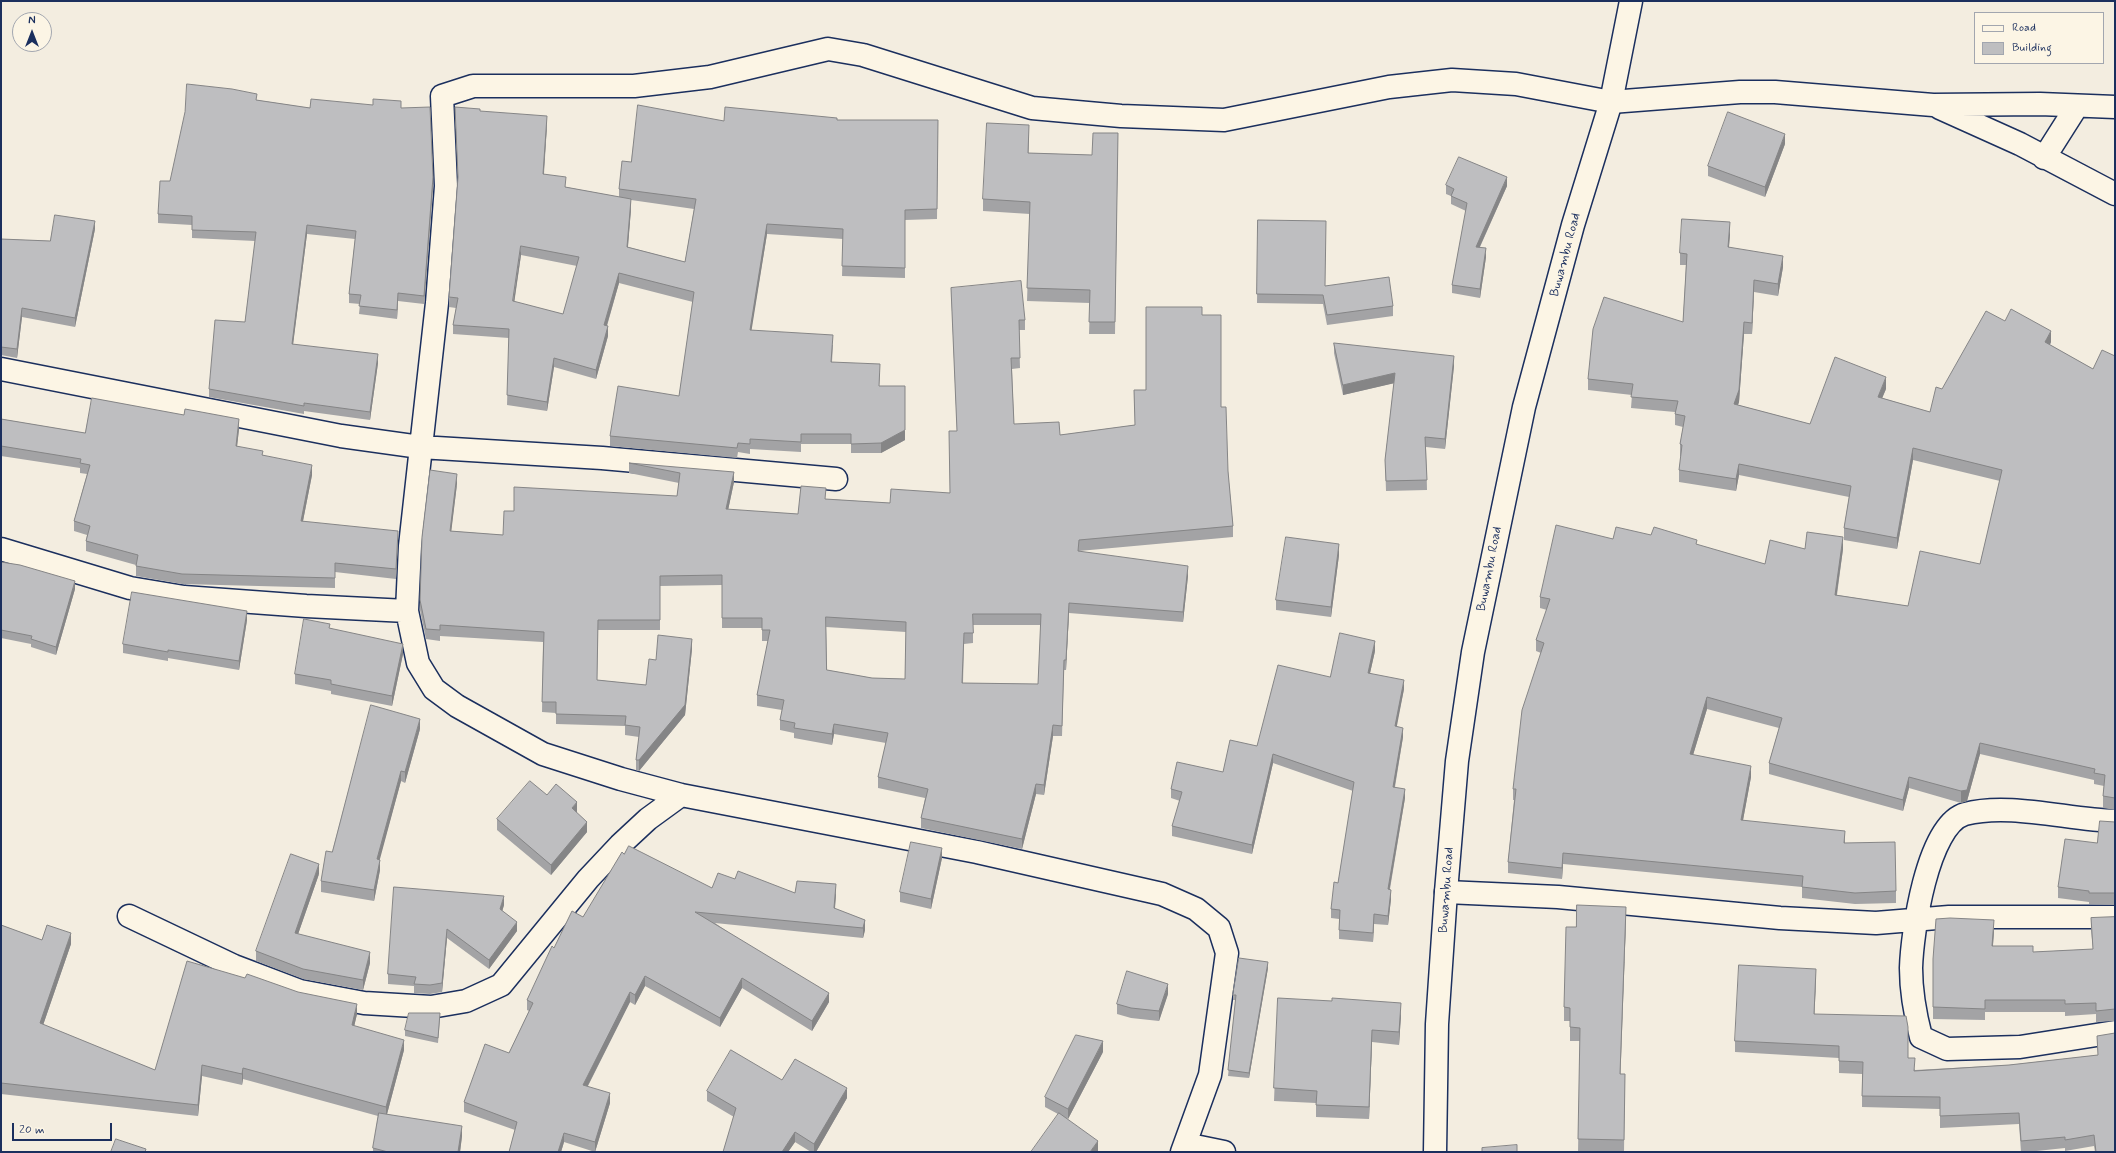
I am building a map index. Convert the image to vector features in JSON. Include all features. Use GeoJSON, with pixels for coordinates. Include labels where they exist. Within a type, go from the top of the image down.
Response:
{"type":"FeatureCollection","features":[{"type":"Feature","properties":{"kind":"street","name":"Buwambu Road"},"geometry":{"type":"LineString","coordinates":[[1435,1152],[1437,1024],[1446,892],[1458,753],[1473,652],[1499,523],[1528,392],[1573,225],[1611,102],[1631,1]]}},
{"type":"Feature","properties":{"kind":"street"},"geometry":{"type":"LineString","coordinates":[[1224,1152],[1184,1148],[1210,1074],[1226,953],[1219,928],[1196,909],[1162,894],[977,852],[681,795],[621,779],[543,754],[457,706],[434,689],[418,663],[407,611],[410,546],[437,303],[446,186],[442,96],[473,86],[634,86],[710,77],[828,49],[863,55],[1032,108],[1121,116],[1224,120],[1389,87],[1452,80],[1516,84],[1611,102],[1740,92],[1775,92],[1933,105],[2115,107]]}},
{"type":"Feature","properties":{"kind":"street"},"geometry":{"type":"LineString","coordinates":[[1933,105],[2020,144],[2044,158],[2115,194]]}},
{"type":"Feature","properties":{"kind":"street"},"geometry":{"type":"LineString","coordinates":[[2044,158],[2076,106]]}},
{"type":"Feature","properties":{"kind":"street"},"geometry":{"type":"LineString","coordinates":[[1,369],[333,434],[420,447],[602,458],[836,480]]}},
{"type":"Feature","properties":{"kind":"street"},"geometry":{"type":"LineString","coordinates":[[1,549],[130,588],[184,597],[306,606],[407,611]]}},
{"type":"Feature","properties":{"kind":"street"},"geometry":{"type":"LineString","coordinates":[[130,916],[234,966],[300,991],[372,1004],[431,1007],[466,1001],[502,985],[588,879],[620,845],[648,818],[681,795]]}},
{"type":"Feature","properties":{"kind":"street"},"geometry":{"type":"LineString","coordinates":[[2115,821],[1995,809],[1963,815],[1947,827],[1935,849],[1925,878],[1916,920],[1911,968],[1913,1005],[1922,1037],[1947,1049],[2020,1047],[2115,1032]]}},
{"type":"Feature","properties":{"kind":"street"},"geometry":{"type":"LineString","coordinates":[[1446,892],[1558,897],[1826,921],[1876,923],[1949,917],[2115,917]]}},
{"type":"Feature","properties":{"kind":"building"},"geometry":{"type":"Polygon","coordinates":[[[187,84],[232,89],[257,94],[256,100],[310,108],[311,99],[373,105],[373,99],[401,101],[401,108],[430,107],[433,177],[424,296],[398,293],[397,310],[359,306],[361,295],[349,294],[356,231],[307,225],[292,344],[378,354],[370,412],[304,403],[304,406],[209,389],[215,320],[245,322],[256,232],[192,230],[192,216],[158,214],[160,181],[170,181],[185,112],[187,84]]]}},
{"type":"Feature","properties":{"kind":"building"},"geometry":{"type":"Polygon","coordinates":[[[638,105],[724,121],[725,107],[837,118],[837,120],[938,120],[937,209],[905,210],[905,268],[842,266],[843,229],[767,224],[750,330],[833,335],[831,362],[880,364],[879,386],[905,386],[905,430],[881,443],[851,444],[851,434],[801,434],[801,442],[750,439],[750,444],[738,443],[737,448],[610,436],[618,386],[679,396],[694,292],[619,273],[604,325],[608,326],[596,370],[554,358],[547,402],[507,395],[509,329],[453,325],[458,298],[449,297],[458,177],[455,107],[480,109],[480,111],[547,116],[543,174],[566,177],[565,187],[631,199],[627,247],[685,262],[696,199],[619,189],[622,161],[631,162],[638,105]],[[521,246],[513,301],[563,314],[579,257],[521,246]]]}},
{"type":"Feature","properties":{"kind":"building"},"geometry":{"type":"Polygon","coordinates":[[[1728,112],[1785,134],[1765,187],[1708,166],[1728,112]]]}},
{"type":"Feature","properties":{"kind":"building"},"geometry":{"type":"Polygon","coordinates":[[[987,123],[1029,125],[1028,153],[1092,155],[1093,133],[1118,133],[1115,322],[1089,322],[1090,290],[1027,288],[1030,202],[983,199],[987,123]]]}},
{"type":"Feature","properties":{"kind":"building"},"geometry":{"type":"Polygon","coordinates":[[[1459,157],[1507,177],[1476,247],[1486,248],[1480,289],[1452,285],[1467,203],[1451,196],[1454,189],[1446,185],[1459,157]]]}},
{"type":"Feature","properties":{"kind":"building"},"geometry":{"type":"Polygon","coordinates":[[[55,215],[95,221],[75,318],[22,308],[17,349],[1,347],[1,239],[50,241],[55,215]]]}},
{"type":"Feature","properties":{"kind":"building"},"geometry":{"type":"Polygon","coordinates":[[[1682,219],[1730,222],[1728,247],[1783,256],[1778,284],[1754,280],[1752,323],[1744,322],[1739,390],[1734,404],[1810,424],[1835,357],[1886,377],[1878,397],[1930,412],[1936,387],[1942,389],[1986,311],[2005,321],[2011,309],[2051,331],[2045,342],[2093,369],[2102,350],[2115,356],[2115,798],[2103,796],[2105,775],[2094,773],[2095,769],[1980,743],[1967,790],[1961,791],[1909,777],[1903,800],[1769,763],[1782,718],[1707,697],[1690,754],[1751,766],[1741,820],[1845,831],[1844,843],[1895,842],[1896,891],[1855,893],[1802,887],[1803,876],[1563,853],[1562,868],[1508,862],[1516,789],[1513,789],[1522,710],[1544,643],[1536,640],[1550,599],[1540,597],[1556,525],[1613,539],[1616,527],[1651,535],[1654,527],[1697,540],[1696,544],[1765,564],[1770,540],[1805,549],[1807,532],[1843,537],[1835,595],[1908,606],[1920,551],[1980,564],[2002,470],[1913,448],[1897,538],[1844,528],[1851,486],[1739,464],[1736,479],[1679,470],[1682,445],[1680,444],[1685,416],[1675,414],[1678,401],[1631,397],[1633,384],[1588,379],[1593,329],[1604,297],[1683,322],[1687,254],[1680,253],[1682,219]]]}},
{"type":"Feature","properties":{"kind":"building"},"geometry":{"type":"Polygon","coordinates":[[[1258,220],[1326,221],[1325,286],[1389,277],[1393,306],[1327,315],[1323,295],[1257,294],[1258,220]]]}},
{"type":"Feature","properties":{"kind":"building"},"geometry":{"type":"Polygon","coordinates":[[[1021,281],[1025,320],[1019,320],[1020,358],[1011,358],[1014,424],[1059,422],[1060,435],[1135,425],[1134,390],[1146,390],[1146,307],[1202,307],[1202,315],[1221,315],[1221,407],[1226,407],[1228,471],[1233,526],[1079,540],[1078,551],[1188,566],[1183,612],[1069,603],[1066,660],[1064,660],[1062,726],[1053,725],[1044,785],[1036,784],[1022,839],[921,818],[928,789],[878,777],[888,733],[834,724],[832,734],[794,728],[795,723],[780,720],[784,700],[757,695],[770,630],[762,630],[762,618],[722,618],[722,575],[660,576],[660,620],[598,620],[597,680],[646,685],[649,659],[656,660],[658,635],[692,639],[685,705],[639,760],[636,760],[640,727],[625,725],[626,716],[556,714],[556,702],[542,702],[544,632],[440,625],[440,630],[426,629],[420,600],[422,537],[430,470],[457,474],[450,531],[503,535],[504,511],[514,511],[514,487],[677,496],[680,473],[629,463],[734,472],[726,509],[798,514],[801,486],[826,488],[825,499],[890,503],[891,489],[950,493],[949,431],[957,431],[951,288],[1021,281]],[[973,614],[973,633],[964,633],[962,683],[1038,684],[1041,614],[973,614]],[[826,617],[827,670],[872,678],[905,679],[906,622],[826,617]]]}},
{"type":"Feature","properties":{"kind":"building"},"geometry":{"type":"Polygon","coordinates":[[[1334,343],[1454,356],[1445,439],[1425,437],[1427,480],[1386,481],[1385,460],[1395,373],[1343,385],[1334,343]]]}},
{"type":"Feature","properties":{"kind":"building"},"geometry":{"type":"Polygon","coordinates":[[[92,398],[184,415],[185,409],[239,419],[236,446],[263,451],[262,455],[312,465],[301,521],[398,531],[396,569],[335,563],[335,578],[182,574],[136,566],[138,555],[86,541],[90,526],[74,521],[90,465],[80,463],[81,459],[1,446],[1,419],[85,433],[92,398]]]}},
{"type":"Feature","properties":{"kind":"building"},"geometry":{"type":"Polygon","coordinates":[[[1286,537],[1339,544],[1331,607],[1276,600],[1286,537]]]}},
{"type":"Feature","properties":{"kind":"building"},"geometry":{"type":"Polygon","coordinates":[[[1,562],[20,565],[75,581],[56,647],[31,639],[32,636],[1,630],[1,562]]]}},
{"type":"Feature","properties":{"kind":"building"},"geometry":{"type":"Polygon","coordinates":[[[132,592],[247,611],[239,661],[168,650],[168,652],[123,644],[132,592]]]}},
{"type":"Feature","properties":{"kind":"building"},"geometry":{"type":"Polygon","coordinates":[[[304,619],[330,624],[329,628],[403,644],[392,696],[331,684],[331,680],[295,674],[304,619]]]}},
{"type":"Feature","properties":{"kind":"building"},"geometry":{"type":"Polygon","coordinates":[[[1340,633],[1375,641],[1368,673],[1404,680],[1395,726],[1403,728],[1393,787],[1405,789],[1388,889],[1391,890],[1388,916],[1374,914],[1373,933],[1339,930],[1340,910],[1331,909],[1334,882],[1338,883],[1354,782],[1273,754],[1252,845],[1172,826],[1182,792],[1171,789],[1177,762],[1223,772],[1230,740],[1257,746],[1278,665],[1330,677],[1340,633]]]}},
{"type":"Feature","properties":{"kind":"building"},"geometry":{"type":"Polygon","coordinates":[[[371,705],[420,719],[405,772],[401,771],[377,859],[380,860],[374,890],[321,881],[326,851],[332,852],[371,705]]]}},
{"type":"Feature","properties":{"kind":"building"},"geometry":{"type":"Polygon","coordinates":[[[530,781],[547,795],[556,784],[577,802],[572,808],[587,822],[551,865],[497,819],[530,781]]]}},
{"type":"Feature","properties":{"kind":"building"},"geometry":{"type":"Polygon","coordinates":[[[2100,821],[2115,822],[2115,893],[2089,893],[2089,891],[2058,887],[2065,839],[2097,843],[2100,821]]]}},
{"type":"Feature","properties":{"kind":"building"},"geometry":{"type":"Polygon","coordinates":[[[911,842],[942,848],[931,899],[900,892],[911,842]]]}},
{"type":"Feature","properties":{"kind":"building"},"geometry":{"type":"Polygon","coordinates":[[[629,846],[712,888],[718,873],[735,879],[738,871],[795,893],[797,881],[836,884],[834,908],[865,920],[863,928],[695,912],[829,993],[812,1021],[742,978],[720,1018],[645,976],[635,995],[630,992],[583,1085],[610,1093],[595,1142],[564,1133],[558,1152],[509,1152],[517,1122],[464,1102],[485,1044],[509,1053],[533,1003],[527,1000],[552,946],[554,948],[572,911],[583,917],[622,852],[624,854],[629,846]]]}},
{"type":"Feature","properties":{"kind":"building"},"geometry":{"type":"Polygon","coordinates":[[[291,854],[319,864],[295,933],[370,952],[363,980],[303,969],[256,951],[291,854]]]}},
{"type":"Feature","properties":{"kind":"building"},"geometry":{"type":"Polygon","coordinates":[[[394,887],[504,896],[500,909],[517,922],[489,960],[447,929],[442,983],[430,985],[414,984],[416,977],[388,974],[394,887]]]}},
{"type":"Feature","properties":{"kind":"building"},"geometry":{"type":"Polygon","coordinates":[[[1577,905],[1626,907],[1620,1074],[1625,1074],[1624,1140],[1578,1139],[1580,1028],[1570,1027],[1570,1008],[1564,1007],[1566,927],[1576,927],[1577,905]]]}},
{"type":"Feature","properties":{"kind":"building"},"geometry":{"type":"Polygon","coordinates":[[[2115,917],[2115,1009],[2096,1011],[2096,1003],[2065,1004],[2065,1000],[1985,1000],[1985,1009],[1933,1007],[1933,959],[1936,919],[1950,918],[1994,920],[1992,946],[2033,946],[2033,952],[2093,949],[2091,918],[2115,917]]]}},
{"type":"Feature","properties":{"kind":"building"},"geometry":{"type":"Polygon","coordinates":[[[1,925],[42,940],[47,925],[71,933],[40,1023],[155,1070],[187,961],[245,978],[247,974],[298,992],[357,1004],[352,1025],[404,1040],[386,1107],[243,1068],[242,1074],[202,1065],[198,1105],[1,1083],[1,925]]]}},
{"type":"Feature","properties":{"kind":"building"},"geometry":{"type":"Polygon","coordinates":[[[1239,958],[1268,962],[1249,1073],[1228,1070],[1236,995],[1233,995],[1239,958]]]}},
{"type":"Feature","properties":{"kind":"building"},"geometry":{"type":"Polygon","coordinates":[[[1739,965],[1816,969],[1814,1014],[1906,1016],[1908,1027],[1908,1058],[1915,1058],[1914,1071],[2009,1065],[2098,1055],[2097,1036],[2115,1033],[2115,1152],[2096,1152],[2094,1135],[2065,1140],[2065,1137],[2021,1141],[2019,1113],[1940,1116],[1940,1097],[1862,1096],[1863,1062],[1839,1061],[1839,1046],[1735,1041],[1739,965]]]}},
{"type":"Feature","properties":{"kind":"building"},"geometry":{"type":"Polygon","coordinates":[[[1127,971],[1168,984],[1159,1011],[1131,1008],[1117,1004],[1127,971]]]}},
{"type":"Feature","properties":{"kind":"building"},"geometry":{"type":"Polygon","coordinates":[[[1278,998],[1332,1001],[1332,998],[1401,1003],[1399,1032],[1372,1030],[1369,1107],[1316,1105],[1317,1091],[1274,1088],[1278,998]]]}},
{"type":"Feature","properties":{"kind":"building"},"geometry":{"type":"Polygon","coordinates":[[[409,1013],[440,1013],[438,1038],[405,1030],[409,1013]]]}},
{"type":"Feature","properties":{"kind":"building"},"geometry":{"type":"Polygon","coordinates":[[[1076,1035],[1103,1041],[1068,1109],[1045,1097],[1076,1035]]]}},
{"type":"Feature","properties":{"kind":"building"},"geometry":{"type":"Polygon","coordinates":[[[731,1050],[782,1080],[795,1059],[847,1088],[814,1144],[795,1132],[782,1152],[723,1152],[736,1108],[707,1091],[731,1050]]]}},
{"type":"Feature","properties":{"kind":"building"},"geometry":{"type":"Polygon","coordinates":[[[379,1113],[462,1126],[458,1152],[388,1152],[373,1148],[379,1113]]]}},
{"type":"Feature","properties":{"kind":"building"},"geometry":{"type":"Polygon","coordinates":[[[1059,1113],[1098,1141],[1090,1152],[1031,1152],[1059,1113]]]}},
{"type":"Feature","properties":{"kind":"building"},"geometry":{"type":"Polygon","coordinates":[[[116,1139],[146,1149],[145,1152],[111,1152],[116,1139]]]}},
{"type":"Feature","properties":{"kind":"building"},"geometry":{"type":"Polygon","coordinates":[[[1517,1145],[1517,1152],[1482,1152],[1482,1148],[1517,1145]]]}}]}
